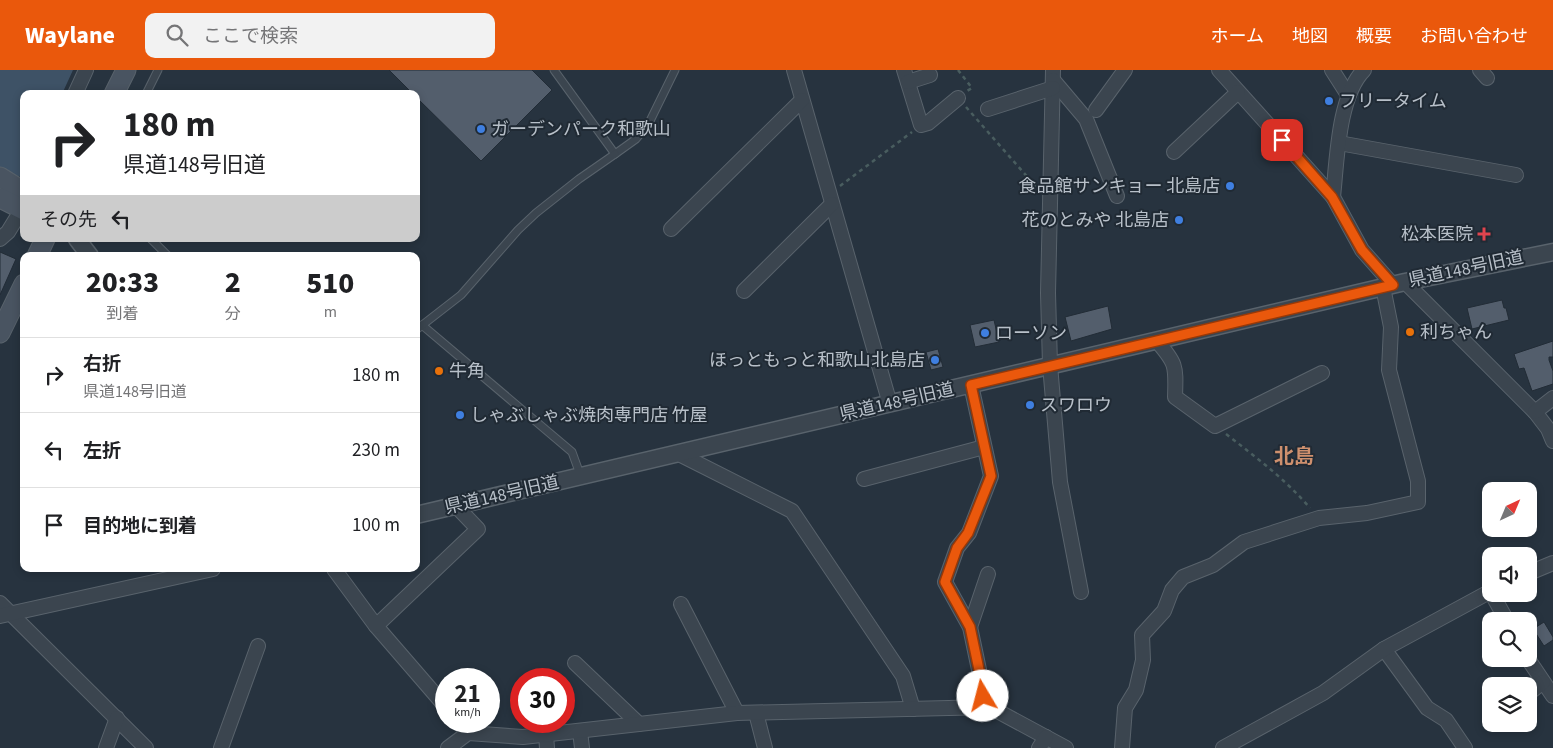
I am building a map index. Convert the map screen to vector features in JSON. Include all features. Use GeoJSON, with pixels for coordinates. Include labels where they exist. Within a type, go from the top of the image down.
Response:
{"type":"FeatureCollection","features":[{"type":"Feature","properties":{"kind":"main road"},"geometry":{"type":"LineString","coordinates":[[116,90],[126,70]]}},
{"type":"Feature","properties":{"kind":"main road"},"geometry":{"type":"LineString","coordinates":[[0,177],[17,201]]}},
{"type":"Feature","properties":{"kind":"main road"},"geometry":{"type":"LineString","coordinates":[[0,333],[20,292]]}},
{"type":"Feature","properties":{"kind":"street"},"geometry":{"type":"LineString","coordinates":[[77,90],[86,70]]}},
{"type":"Feature","properties":{"kind":"street"},"geometry":{"type":"LineString","coordinates":[[794,70],[890,404]]}},
{"type":"Feature","properties":{"kind":"street"},"geometry":{"type":"LineString","coordinates":[[1096,110],[1125,70]]}},
{"type":"Feature","properties":{"kind":"street"},"geometry":{"type":"LineString","coordinates":[[1218,70],[1332,197],[1362,250],[1394,285],[1535,412],[1548,429],[1553,441]]}},
{"type":"Feature","properties":{"kind":"street"},"geometry":{"type":"LineString","coordinates":[[1332,70],[1348,95]]}},
{"type":"Feature","properties":{"kind":"street"},"geometry":{"type":"LineString","coordinates":[[1332,197],[1340,129],[1348,95],[1355,80],[1364,70]]}},
{"type":"Feature","properties":{"kind":"street"},"geometry":{"type":"LineString","coordinates":[[930,75],[906,76],[921,125],[928,122],[958,98]]}},
{"type":"Feature","properties":{"kind":"street"},"geometry":{"type":"LineString","coordinates":[[988,109],[1053,79]]}},
{"type":"Feature","properties":{"kind":"street"},"geometry":{"type":"LineString","coordinates":[[1053,79],[1086,119],[1117,196]]}},
{"type":"Feature","properties":{"kind":"street"},"geometry":{"type":"LineString","coordinates":[[1053,79],[1048,293],[1050,365],[1060,482],[1081,592]]}},
{"type":"Feature","properties":{"kind":"street"},"geometry":{"type":"LineString","coordinates":[[1174,152],[1238,92]]}},
{"type":"Feature","properties":{"kind":"street"},"geometry":{"type":"LineString","coordinates":[[671,229],[802,100]]}},
{"type":"Feature","properties":{"kind":"street"},"geometry":{"type":"LineString","coordinates":[[1339,143],[1516,175]]}},
{"type":"Feature","properties":{"kind":"street"},"geometry":{"type":"LineString","coordinates":[[744,291],[831,199]]}},
{"type":"Feature","properties":{"kind":"street"},"geometry":{"type":"LineString","coordinates":[[0,239],[8,232],[17,201]]}},
{"type":"Feature","properties":{"kind":"street"},"geometry":{"type":"LineString","coordinates":[[79,242],[87,252]]}},
{"type":"Feature","properties":{"kind":"street","name":"県道148号旧道"},"geometry":{"type":"LineString","coordinates":[[420,514],[1156,340],[1394,285],[1553,252]]}},
{"type":"Feature","properties":{"kind":"street"},"geometry":{"type":"LineString","coordinates":[[1122,748],[1125,708],[1136,690],[1143,660],[1142,635],[1164,611],[1172,590],[1182,577],[1213,565],[1244,542],[1319,518],[1367,513],[1418,502],[1418,481],[1389,370],[1394,285]]}},
{"type":"Feature","properties":{"kind":"street"},"geometry":{"type":"LineString","coordinates":[[1156,340],[1171,356],[1175,365],[1175,397],[1215,426],[1322,373]]}},
{"type":"Feature","properties":{"kind":"street"},"geometry":{"type":"LineString","coordinates":[[971,385],[991,476],[968,533],[957,548],[945,582],[970,627],[982,684],[984,707]]}},
{"type":"Feature","properties":{"kind":"street"},"geometry":{"type":"LineString","coordinates":[[1535,412],[1553,398]]}},
{"type":"Feature","properties":{"kind":"street"},"geometry":{"type":"LineString","coordinates":[[864,479],[984,447]]}},
{"type":"Feature","properties":{"kind":"street"},"geometry":{"type":"LineString","coordinates":[[679,454],[792,510],[903,676],[912,709]]}},
{"type":"Feature","properties":{"kind":"street"},"geometry":{"type":"LineString","coordinates":[[376,626],[478,529],[456,506]]}},
{"type":"Feature","properties":{"kind":"street"},"geometry":{"type":"LineString","coordinates":[[1537,570],[1553,564]]}},
{"type":"Feature","properties":{"kind":"street"},"geometry":{"type":"LineString","coordinates":[[5,615],[199,572]]}},
{"type":"Feature","properties":{"kind":"street"},"geometry":{"type":"LineString","coordinates":[[336,572],[376,626],[435,694]]}},
{"type":"Feature","properties":{"kind":"street"},"geometry":{"type":"LineString","coordinates":[[970,627],[988,574]]}},
{"type":"Feature","properties":{"kind":"street"},"geometry":{"type":"LineString","coordinates":[[1223,748],[1323,692],[1384,649],[1482,597]]}},
{"type":"Feature","properties":{"kind":"street"},"geometry":{"type":"LineString","coordinates":[[0,603],[5,615],[117,718],[146,748]]}},
{"type":"Feature","properties":{"kind":"street"},"geometry":{"type":"LineString","coordinates":[[681,604],[737,713]]}},
{"type":"Feature","properties":{"kind":"street"},"geometry":{"type":"LineString","coordinates":[[222,748],[258,646]]}},
{"type":"Feature","properties":{"kind":"street"},"geometry":{"type":"LineString","coordinates":[[1384,649],[1427,708],[1446,720],[1465,748]]}},
{"type":"Feature","properties":{"kind":"street"},"geometry":{"type":"LineString","coordinates":[[575,663],[639,724]]}},
{"type":"Feature","properties":{"kind":"street"},"geometry":{"type":"LineString","coordinates":[[1533,667],[1553,696]]}},
{"type":"Feature","properties":{"kind":"street"},"geometry":{"type":"LineString","coordinates":[[1537,687],[1543,682]]}},
{"type":"Feature","properties":{"kind":"street"},"geometry":{"type":"LineString","coordinates":[[448,748],[468,733],[523,737],[737,713],[990,707],[1042,742],[1066,748]]}},
{"type":"Feature","properties":{"kind":"street"},"geometry":{"type":"LineString","coordinates":[[756,713],[765,748]]}},
{"type":"Feature","properties":{"kind":"street"},"geometry":{"type":"LineString","coordinates":[[106,748],[117,718]]}},
{"type":"Feature","properties":{"kind":"street"},"geometry":{"type":"LineString","coordinates":[[580,731],[582,748]]}},
{"type":"Feature","properties":{"kind":"lane"},"geometry":{"type":"LineString","coordinates":[[148,90],[158,70]]}},
{"type":"Feature","properties":{"kind":"lane"},"geometry":{"type":"LineString","coordinates":[[554,70],[615,154]]}},
{"type":"Feature","properties":{"kind":"lane"},"geometry":{"type":"LineString","coordinates":[[420,327],[461,295],[518,230],[536,213],[636,139],[646,127],[675,70]]}},
{"type":"Feature","properties":{"kind":"lane"},"geometry":{"type":"LineString","coordinates":[[154,242],[164,252]]}},
{"type":"Feature","properties":{"kind":"lane"},"geometry":{"type":"LineString","coordinates":[[420,329],[572,452],[581,477]]}},
{"type":"Feature","properties":{"kind":"path"},"geometry":{"type":"LineString","coordinates":[[958,70],[972,88],[958,98],[1050,203]]}},
{"type":"Feature","properties":{"kind":"path"},"geometry":{"type":"LineString","coordinates":[[831,199],[921,125]]}},
{"type":"Feature","properties":{"kind":"path"},"geometry":{"type":"LineString","coordinates":[[1215,426],[1272,469],[1319,518]]}},
{"type":"Feature","properties":{"kind":"water"},"geometry":{"type":"Polygon","coordinates":[[[0,70],[73,70],[64,90],[20,90],[20,176],[0,205],[0,70]]]}},
{"type":"Feature","properties":{"kind":"building","name":"ガーデンパーク和歌山"},"geometry":{"type":"Polygon","coordinates":[[[389,70],[532,70],[552,90],[481,161],[420,101],[420,90],[409,90],[389,70]]]}},
{"type":"Feature","properties":{"kind":"building"},"geometry":{"type":"Polygon","coordinates":[[[0,252],[16,259],[0,295],[0,252]]]}},
{"type":"Feature","properties":{"kind":"building"},"geometry":{"type":"Polygon","coordinates":[[[1502,300],[1509,320],[1472,329],[1467,308],[1502,300]]]}},
{"type":"Feature","properties":{"kind":"building"},"geometry":{"type":"Polygon","coordinates":[[[1108,306],[1112,329],[1071,341],[1065,317],[1108,306]]]}},
{"type":"Feature","properties":{"kind":"building","name":"ローソン"},"geometry":{"type":"Polygon","coordinates":[[[994,320],[999,342],[975,347],[970,325],[994,320]]]}},
{"type":"Feature","properties":{"kind":"building"},"geometry":{"type":"Polygon","coordinates":[[[1553,341],[1553,357],[1549,357],[1549,360],[1553,371],[1553,384],[1532,391],[1524,368],[1519,369],[1514,354],[1553,341]]]}},
{"type":"Feature","properties":{"kind":"building","name":"ほっともっと和歌山北島店"},"geometry":{"type":"Polygon","coordinates":[[[938,349],[943,367],[931,370],[926,352],[938,349]]]}},
{"type":"Feature","properties":{"kind":"building"},"geometry":{"type":"Polygon","coordinates":[[[1544,622],[1553,640],[1544,646],[1537,635],[1537,626],[1544,622]]]}},
{"type":"Feature","properties":{"kind":"place","name":"フリータイム"},"geometry":{"type":"Point","coordinates":[1329,101]}},
{"type":"Feature","properties":{"kind":"place","name":"ガーデンパーク和歌山"},"geometry":{"type":"Point","coordinates":[481,129]}},
{"type":"Feature","properties":{"kind":"place","name":"食品館サンキョー 北島店"},"geometry":{"type":"Point","coordinates":[1230,186]}},
{"type":"Feature","properties":{"kind":"place","name":"花のとみや 北島店"},"geometry":{"type":"Point","coordinates":[1179,220]}},
{"type":"Feature","properties":{"kind":"place","name":"松本医院"},"geometry":{"type":"Point","coordinates":[1484,234]}},
{"type":"Feature","properties":{"kind":"place","name":"利ちゃん"},"geometry":{"type":"Point","coordinates":[1410,332]}},
{"type":"Feature","properties":{"kind":"place","name":"ローソン"},"geometry":{"type":"Point","coordinates":[985,333]}},
{"type":"Feature","properties":{"kind":"place","name":"ほっともっと和歌山北島店"},"geometry":{"type":"Point","coordinates":[935,360]}},
{"type":"Feature","properties":{"kind":"place","name":"牛角"},"geometry":{"type":"Point","coordinates":[439,371]}},
{"type":"Feature","properties":{"kind":"place","name":"スワロウ"},"geometry":{"type":"Point","coordinates":[1030,405]}},
{"type":"Feature","properties":{"kind":"place","name":"しゃぶしゃぶ焼肉専門店 竹屋"},"geometry":{"type":"Point","coordinates":[460,415]}},
{"type":"Feature","properties":{"kind":"district","name":"北島"},"geometry":{"type":"Point","coordinates":[1294,457]}},
{"type":"Feature","properties":{"kind":"route"},"geometry":{"type":"LineString","coordinates":[[983,696],[970,627],[945,582],[957,548],[968,533],[991,476],[971,385],[1393,285],[1362,250],[1332,197],[1282,140]]}}]}
